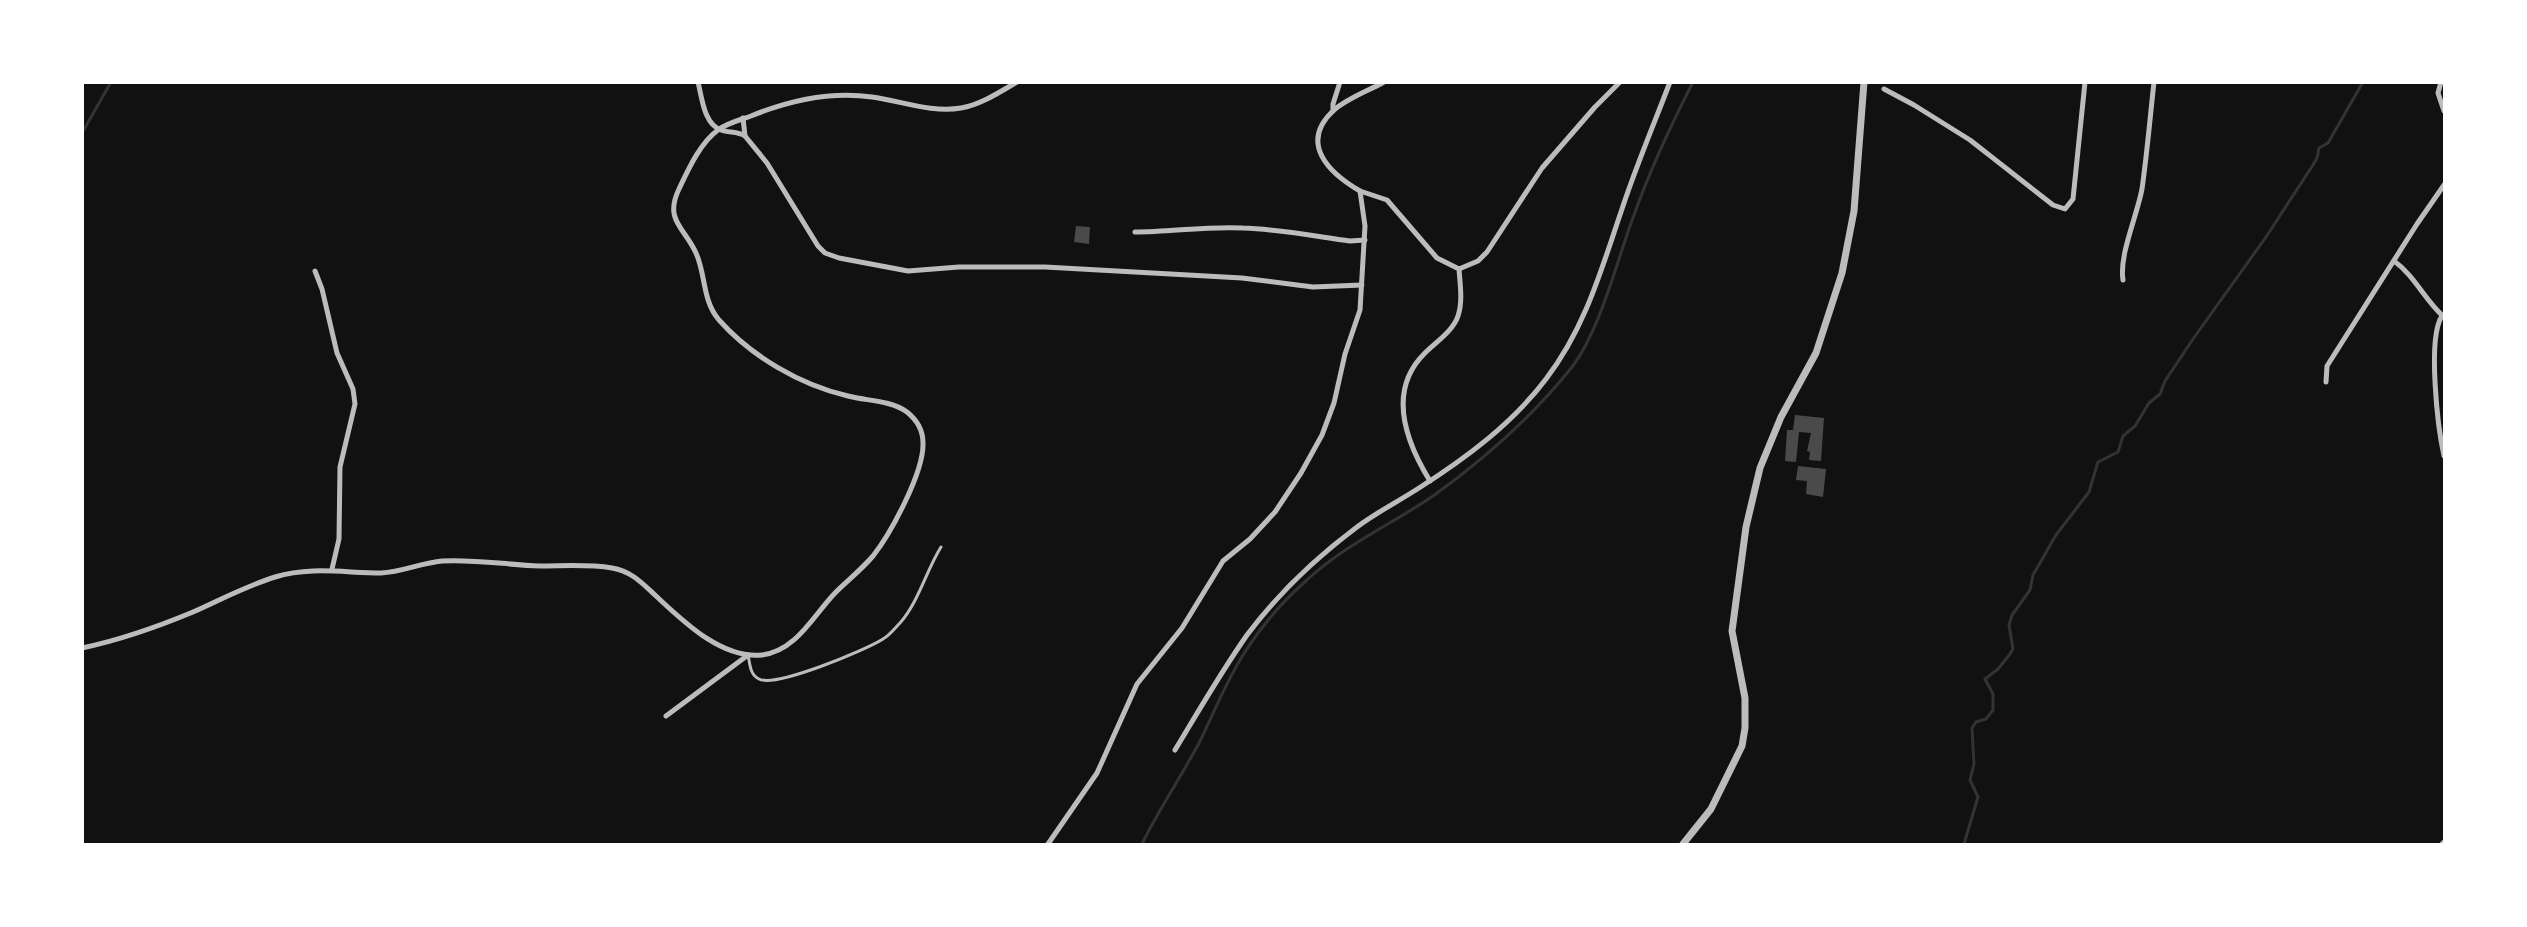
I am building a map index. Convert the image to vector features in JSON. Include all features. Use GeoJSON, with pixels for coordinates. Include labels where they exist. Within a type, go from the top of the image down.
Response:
{"type":"FeatureCollection","features":[{"type":"Feature","properties":{"kind":"street"},"geometry":{"type":"LineString","coordinates":[[698,82],[707,117],[712,124],[719,129],[740,132],[745,136],[766,163],[818,246],[825,253],[839,258],[908,271],[959,267],[1046,267],[1242,278],[1313,287],[1362,285]]}},
{"type":"Feature","properties":{"kind":"street"},"geometry":{"type":"LineString","coordinates":[[82,648],[124,637],[173,620],[280,575],[332,569],[384,573],[435,562],[463,560],[612,568],[634,577],[712,641],[730,650],[748,655],[775,653],[785,647],[876,552],[891,529],[909,490],[921,459],[923,441],[919,427],[905,411],[882,402],[834,392],[782,369],[743,343],[713,313],[707,300],[697,256],[675,220],[672,209],[674,199],[697,156],[719,129],[789,102],[836,95],[873,97],[946,109],[964,108],[1017,82]]}},
{"type":"Feature","properties":{"kind":"street"},"geometry":{"type":"LineString","coordinates":[[1333,111],[1340,82]]}},
{"type":"Feature","properties":{"kind":"street"},"geometry":{"type":"LineString","coordinates":[[1384,82],[1333,111],[1320,133],[1318,144],[1320,156],[1329,168],[1360,191],[1378,195],[1390,202],[1437,258],[1459,269],[1478,261],[1487,252],[1542,168],[1620,82]]}},
{"type":"Feature","properties":{"kind":"street"},"geometry":{"type":"LineString","coordinates":[[1175,750],[1236,651],[1268,609],[1355,528],[1470,453],[1516,412],[1545,381],[1572,342],[1599,278],[1634,174],[1670,82]]}},
{"type":"Feature","properties":{"kind":"street"},"geometry":{"type":"LineString","coordinates":[[1683,844],[1711,809],[1742,746],[1745,728],[1745,698],[1732,632],[1746,527],[1760,468],[1781,417],[1816,353],[1842,273],[1854,211],[1864,82]]}},
{"type":"Feature","properties":{"kind":"street"},"geometry":{"type":"LineString","coordinates":[[1884,89],[1945,123],[2053,205],[2065,209],[2073,199],[2085,82]]}},
{"type":"Feature","properties":{"kind":"street"},"geometry":{"type":"LineString","coordinates":[[2123,280],[2123,260],[2134,227],[2142,188],[2154,82]]}},
{"type":"Feature","properties":{"kind":"street"},"geometry":{"type":"LineString","coordinates":[[2441,82],[2438,93],[2445,111]]}},
{"type":"Feature","properties":{"kind":"street"},"geometry":{"type":"LineString","coordinates":[[743,118],[745,136]]}},
{"type":"Feature","properties":{"kind":"street"},"geometry":{"type":"LineString","coordinates":[[2326,382],[2327,366],[2445,185]]}},
{"type":"Feature","properties":{"kind":"street"},"geometry":{"type":"LineString","coordinates":[[1048,844],[1097,773],[1137,684],[1176,637],[1223,561],[1255,534],[1275,512],[1312,453],[1334,403],[1345,354],[1358,320],[1365,240],[1365,216],[1360,191]]}},
{"type":"Feature","properties":{"kind":"street"},"geometry":{"type":"LineString","coordinates":[[1135,232],[1162,232],[1181,228],[1243,228],[1350,241],[1365,240]]}},
{"type":"Feature","properties":{"kind":"street"},"geometry":{"type":"LineString","coordinates":[[2394,261],[2408,274],[2422,295],[2444,316],[2437,329],[2435,356],[2438,408],[2445,456]]}},
{"type":"Feature","properties":{"kind":"street"},"geometry":{"type":"LineString","coordinates":[[1430,481],[1407,435],[1402,414],[1403,400],[1406,384],[1415,365],[1450,330],[1458,317],[1461,301],[1459,269]]}},
{"type":"Feature","properties":{"kind":"street"},"geometry":{"type":"LineString","coordinates":[[315,271],[322,289],[337,353],[353,389],[355,404],[340,467],[339,540],[332,569]]}},
{"type":"Feature","properties":{"kind":"street"},"geometry":{"type":"LineString","coordinates":[[666,716],[748,655]]}},
{"type":"Feature","properties":{"kind":"lane"},"geometry":{"type":"LineString","coordinates":[[748,655],[753,674],[757,678],[775,681],[834,661],[883,639],[901,622],[913,604],[941,546]]}},
{"type":"Feature","properties":{"kind":"building"},"geometry":{"type":"Polygon","coordinates":[[[1076,226],[1090,227],[1089,244],[1074,242],[1076,226]]]}},
{"type":"Feature","properties":{"kind":"building"},"geometry":{"type":"Polygon","coordinates":[[[1795,415],[1824,418],[1821,461],[1809,460],[1810,452],[1807,451],[1811,433],[1799,432],[1796,462],[1785,461],[1787,430],[1793,430],[1795,415]]]}},
{"type":"Feature","properties":{"kind":"building"},"geometry":{"type":"Polygon","coordinates":[[[1798,466],[1826,469],[1823,497],[1806,494],[1807,481],[1796,480],[1798,466]]]}},
{"type":"Feature","properties":{"kind":"waterway"},"geometry":{"type":"LineString","coordinates":[[82,133],[111,82]]}},
{"type":"Feature","properties":{"kind":"waterway"},"geometry":{"type":"LineString","coordinates":[[1142,844],[1199,743],[1238,663],[1282,604],[1337,556],[1433,496],[1470,468],[1524,420],[1572,367],[1591,334],[1647,181],[1693,82]]}},
{"type":"Feature","properties":{"kind":"waterway"},"geometry":{"type":"LineString","coordinates":[[1964,844],[1978,797],[1970,780],[1974,764],[1972,728],[1976,722],[1986,719],[1993,710],[1993,694],[1985,679],[1998,669],[2013,649],[2009,625],[2012,615],[2030,590],[2033,575],[2056,535],[2089,492],[2098,462],[2118,452],[2123,436],[2135,426],[2149,403],[2160,394],[2165,381],[2193,339],[2266,237],[2313,165],[2319,148],[2328,143],[2363,82]]}}]}
